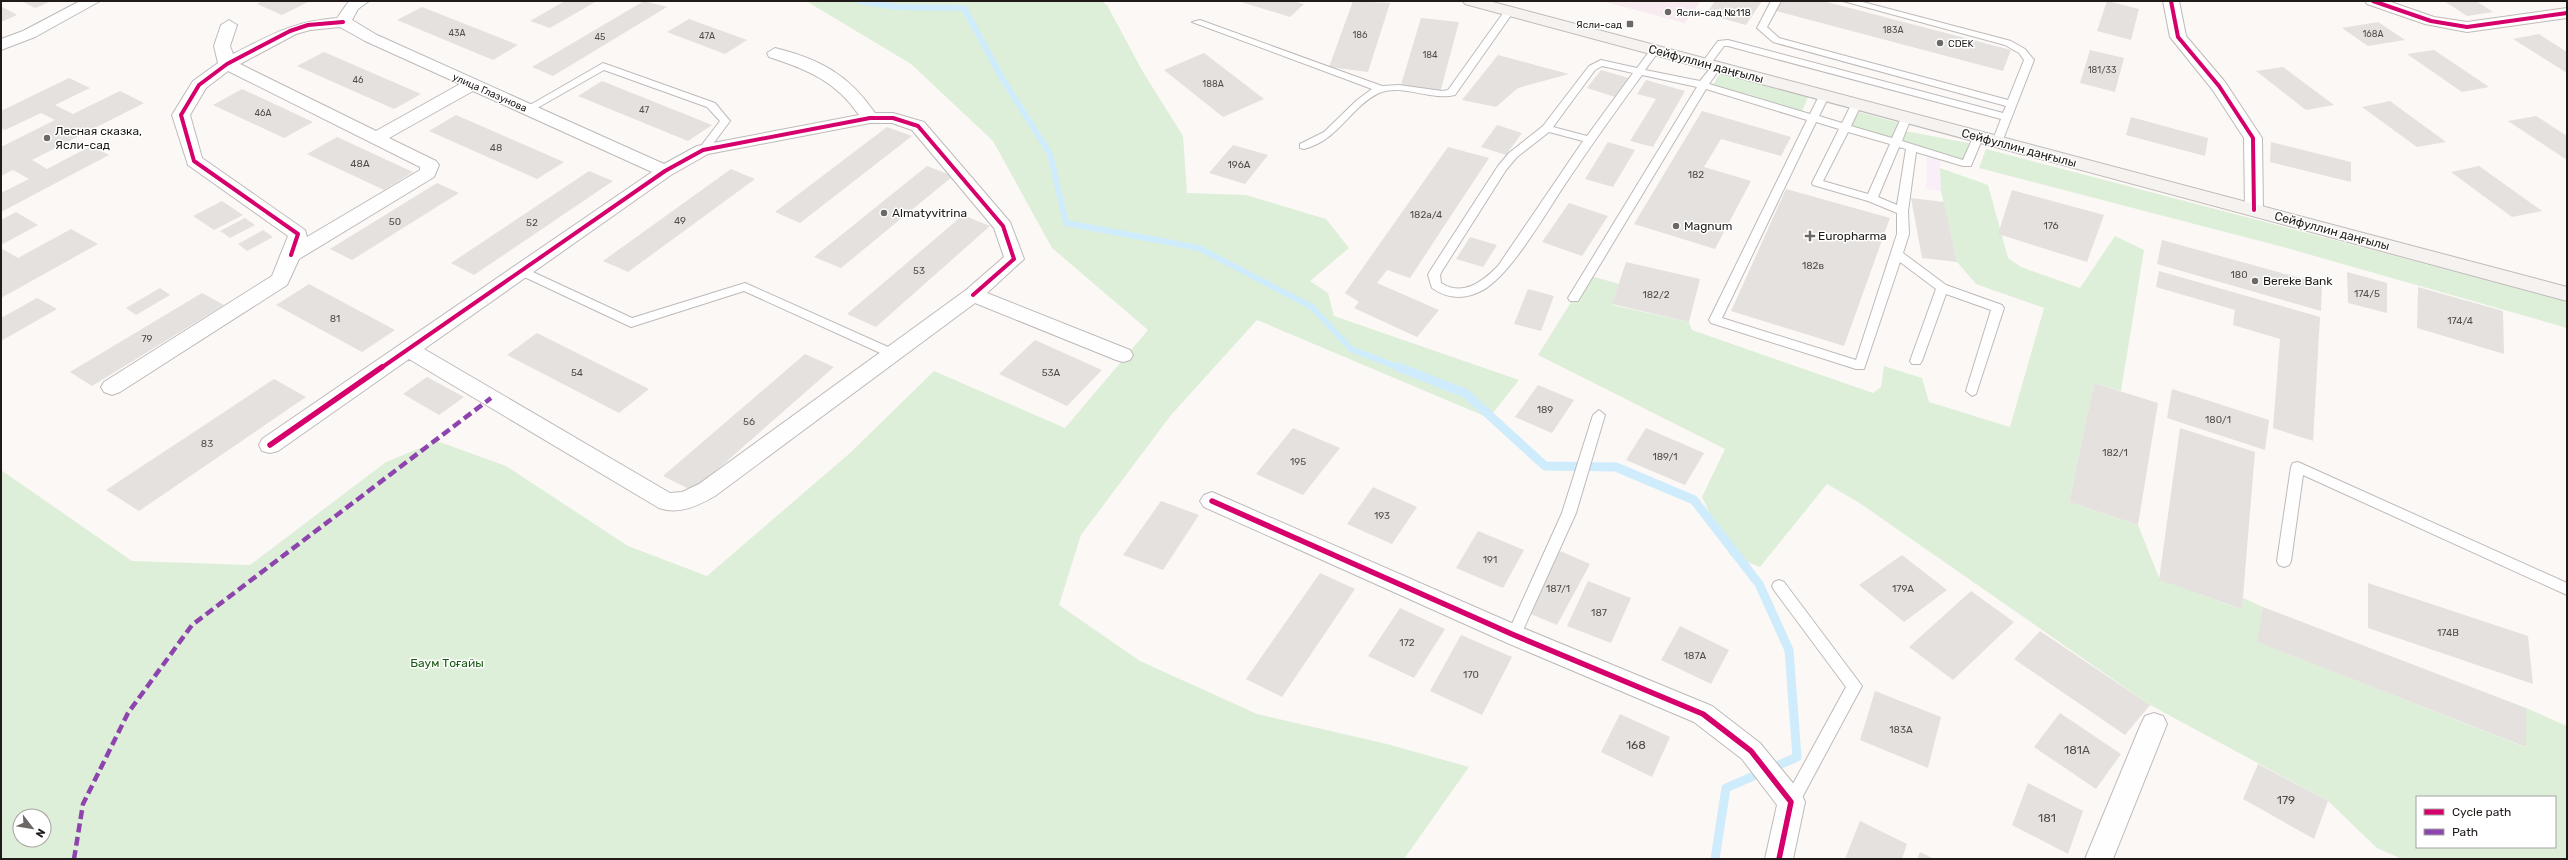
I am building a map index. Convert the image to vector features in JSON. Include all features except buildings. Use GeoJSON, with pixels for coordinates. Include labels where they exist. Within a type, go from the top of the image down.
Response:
{"type":"FeatureCollection","features":[{"type":"Feature","properties":{"kind":"main road","name":"Сейфуллин даңғылы"},"geometry":{"type":"LineString","coordinates":[[1471,1],[2567,294]]}},
{"type":"Feature","properties":{"kind":"street"},"geometry":{"type":"LineString","coordinates":[[1,45],[29,34],[92,1]]}},
{"type":"Feature","properties":{"kind":"street"},"geometry":{"type":"LineString","coordinates":[[112,387],[280,280],[298,234],[194,161],[181,115],[199,85],[227,64],[290,31],[308,25],[343,22],[352,6],[361,1]]}},
{"type":"Feature","properties":{"kind":"street"},"geometry":{"type":"LineString","coordinates":[[2171,1],[2178,37],[2219,86],[2253,138],[2254,210]]}},
{"type":"Feature","properties":{"kind":"street"},"geometry":{"type":"LineString","coordinates":[[2373,1],[2451,26],[2467,27],[2567,13]]}},
{"type":"Feature","properties":{"kind":"street","name":"улица Глазунова"},"geometry":{"type":"LineString","coordinates":[[343,22],[371,38],[665,171]]}},
{"type":"Feature","properties":{"kind":"street"},"geometry":{"type":"LineString","coordinates":[[229,25],[222,46],[227,64],[430,165],[428,173],[291,255]]}},
{"type":"Feature","properties":{"kind":"street"},"geometry":{"type":"LineString","coordinates":[[775,53],[824,70],[840,80],[856,96],[870,118]]}},
{"type":"Feature","properties":{"kind":"street"},"geometry":{"type":"LineString","coordinates":[[376,138],[473,84]]}},
{"type":"Feature","properties":{"kind":"street"},"geometry":{"type":"LineString","coordinates":[[270,445],[410,350],[665,171],[703,150],[870,118],[893,118],[918,126],[1003,226],[1014,259],[973,295],[706,490],[686,501],[667,502],[410,350]]}},
{"type":"Feature","properties":{"kind":"street"},"geometry":{"type":"LineString","coordinates":[[973,295],[1123,355]]}},
{"type":"Feature","properties":{"kind":"street"},"geometry":{"type":"LineString","coordinates":[[1212,500],[1514,635],[1704,714],[1754,754],[1791,802],[1778,859]]}},
{"type":"Feature","properties":{"kind":"street"},"geometry":{"type":"LineString","coordinates":[[2100,859],[2154,724]]}},
{"type":"Feature","properties":{"kind":"lane"},"geometry":{"type":"LineString","coordinates":[[1776,1],[1762,28],[1776,40],[2012,104]]}},
{"type":"Feature","properties":{"kind":"lane"},"geometry":{"type":"LineString","coordinates":[[1848,1],[1981,34],[2008,43],[2022,51],[2029,60],[1997,142]]}},
{"type":"Feature","properties":{"kind":"lane"},"geometry":{"type":"LineString","coordinates":[[1304,146],[1328,134],[1370,95],[1382,89],[1395,88],[1442,96],[1451,93],[1509,12]]}},
{"type":"Feature","properties":{"kind":"lane"},"geometry":{"type":"LineString","coordinates":[[1197,22],[1382,89]]}},
{"type":"Feature","properties":{"kind":"lane"},"geometry":{"type":"LineString","coordinates":[[1574,298],[1703,85],[1721,43],[1728,43],[2006,117]]}},
{"type":"Feature","properties":{"kind":"lane"},"geometry":{"type":"LineString","coordinates":[[1654,51],[1641,71],[1589,140],[1502,269],[1488,284],[1468,293],[1451,292],[1440,288],[1434,280],[1436,271],[1502,168],[1513,155],[1548,128],[1594,66],[1604,64],[1641,71],[1703,85],[1967,164],[1978,137]]}},
{"type":"Feature","properties":{"kind":"lane"},"geometry":{"type":"LineString","coordinates":[[528,109],[603,66],[711,106],[726,121],[703,150]]}},
{"type":"Feature","properties":{"kind":"lane"},"geometry":{"type":"LineString","coordinates":[[1824,96],[1715,320],[1860,366],[1904,234],[1902,211],[1912,147]]}},
{"type":"Feature","properties":{"kind":"lane"},"geometry":{"type":"LineString","coordinates":[[1856,105],[1847,127],[1817,183],[1872,199],[1902,211]]}},
{"type":"Feature","properties":{"kind":"lane"},"geometry":{"type":"LineString","coordinates":[[1872,199],[1906,118]]}},
{"type":"Feature","properties":{"kind":"lane"},"geometry":{"type":"LineString","coordinates":[[1548,128],[1589,140]]}},
{"type":"Feature","properties":{"kind":"lane"},"geometry":{"type":"LineString","coordinates":[[1897,254],[1942,288],[1998,308],[1972,392]]}},
{"type":"Feature","properties":{"kind":"lane"},"geometry":{"type":"LineString","coordinates":[[522,271],[631,323],[745,287],[893,354]]}},
{"type":"Feature","properties":{"kind":"lane"},"geometry":{"type":"LineString","coordinates":[[1916,361],[1942,288]]}},
{"type":"Feature","properties":{"kind":"lane"},"geometry":{"type":"LineString","coordinates":[[1514,635],[1568,513],[1599,415]]}},
{"type":"Feature","properties":{"kind":"lane"},"geometry":{"type":"LineString","coordinates":[[2284,561],[2298,467],[2567,589]]}},
{"type":"Feature","properties":{"kind":"lane"},"geometry":{"type":"LineString","coordinates":[[1779,586],[1854,686],[1791,802]]}},
{"type":"Feature","properties":{"kind":"shaded area","name":"Ясли-сад №118"},"geometry":{"type":"Polygon","coordinates":[[[1601,1],[1701,1],[1685,23],[1601,1]]]}},
{"type":"Feature","properties":{"kind":"shaded area"},"geometry":{"type":"Polygon","coordinates":[[[1927,153],[1940,157],[1941,191],[1926,189],[1927,153]]]}},
{"type":"Feature","properties":{"kind":"green space","name":"Баум Тоғайы"},"geometry":{"type":"Polygon","coordinates":[[[806,1],[1101,1],[1107,5],[1143,72],[1183,136],[1187,193],[1246,195],[1326,219],[1349,248],[1310,281],[1328,293],[1334,316],[1519,380],[1489,418],[1257,320],[1171,415],[1081,535],[1059,605],[1140,661],[1257,714],[1387,744],[1469,767],[1404,859],[1,859],[1,470],[132,561],[250,565],[386,462],[437,441],[506,466],[628,546],[707,576],[850,453],[934,371],[1065,428],[1148,330],[1052,248],[993,141],[911,64],[806,1]]]}},
{"type":"Feature","properties":{"kind":"green space"},"geometry":{"type":"Polygon","coordinates":[[[1721,72],[1808,97],[1801,114],[1711,88],[1721,72]]]}},
{"type":"Feature","properties":{"kind":"green space"},"geometry":{"type":"Polygon","coordinates":[[[1859,112],[1899,123],[1892,139],[1851,126],[1859,112]]]}},
{"type":"Feature","properties":{"kind":"green space"},"geometry":{"type":"Polygon","coordinates":[[[1905,131],[1969,143],[1964,159],[1901,141],[1905,131]]]}},
{"type":"Feature","properties":{"kind":"green space"},"geometry":{"type":"Polygon","coordinates":[[[1986,149],[2567,301],[2567,328],[2283,247],[1979,168],[1986,149]]]}},
{"type":"Feature","properties":{"kind":"green space"},"geometry":{"type":"Polygon","coordinates":[[[1940,168],[1988,185],[2008,258],[2021,267],[2080,288],[2115,236],[2144,250],[2121,391],[2094,383],[2069,502],[2138,525],[2160,580],[2241,609],[2243,598],[2263,607],[2258,642],[2525,747],[2526,708],[2567,726],[2567,859],[2402,859],[2377,848],[2328,801],[2150,705],[1858,502],[1827,484],[1760,567],[1730,555],[1702,497],[1725,449],[1538,355],[1588,275],[1619,284],[1612,305],[1689,322],[1692,330],[1873,393],[1881,387],[1884,366],[1922,378],[1929,402],[2010,427],[2044,308],[1976,284],[1957,262],[1941,191],[1940,168]]]}},
{"type":"Feature","properties":{"kind":"waterway"},"geometry":{"type":"LineString","coordinates":[[859,1],[896,7],[964,8],[1002,78],[1050,154],[1066,223],[1199,248],[1312,307],[1351,349],[1400,368]]}},
{"type":"Feature","properties":{"kind":"waterway"},"geometry":{"type":"LineString","coordinates":[[1398,367],[1465,393],[1545,466],[1616,467],[1694,500],[1759,584],[1789,650],[1797,757],[1726,788],[1715,859]]}},
{"type":"Feature","properties":{"kind":"marked path"},"geometry":{"type":"LineString","coordinates":[[74,859],[83,804],[128,713],[192,625],[491,398]]}},
{"type":"Feature","properties":{"kind":"cycle path"},"geometry":{"type":"LineString","coordinates":[[2171,1],[2178,37],[2219,86],[2253,138],[2254,210]]}},
{"type":"Feature","properties":{"kind":"cycle path"},"geometry":{"type":"LineString","coordinates":[[2373,1],[2431,21],[2467,27],[2567,13]]}},
{"type":"Feature","properties":{"kind":"cycle path"},"geometry":{"type":"LineString","coordinates":[[291,255],[298,234],[194,161],[181,115],[199,85],[227,64],[290,31],[308,25],[343,22]]}},
{"type":"Feature","properties":{"kind":"cycle path"},"geometry":{"type":"LineString","coordinates":[[270,445],[665,171],[703,150],[870,118],[893,118],[918,126],[1003,226],[1014,259],[973,295]]}},
{"type":"Feature","properties":{"kind":"cycle path"},"geometry":{"type":"LineString","coordinates":[[1212,501],[1514,635],[1703,714],[1751,751],[1791,802],[1779,859]]}},
{"type":"Feature","properties":{"kind":"place","name":"Ясли-сад №118"},"geometry":{"type":"Point","coordinates":[1668,12]}},
{"type":"Feature","properties":{"kind":"place","name":"Ясли-сад"},"geometry":{"type":"Point","coordinates":[1630,24]}},
{"type":"Feature","properties":{"kind":"place","name":"CDEK"},"geometry":{"type":"Point","coordinates":[1940,43]}},
{"type":"Feature","properties":{"kind":"place","name":"Лесная сказка, Ясли-сад"},"geometry":{"type":"Point","coordinates":[47,138]}},
{"type":"Feature","properties":{"kind":"place","name":"Almatyvitrina"},"geometry":{"type":"Point","coordinates":[884,213]}},
{"type":"Feature","properties":{"kind":"place","name":"Magnum"},"geometry":{"type":"Point","coordinates":[1676,226]}},
{"type":"Feature","properties":{"kind":"place","name":"Europharma"},"geometry":{"type":"Point","coordinates":[1810,236]}},
{"type":"Feature","properties":{"kind":"place","name":"Bereke Bank"},"geometry":{"type":"Point","coordinates":[2255,281]}}]}
